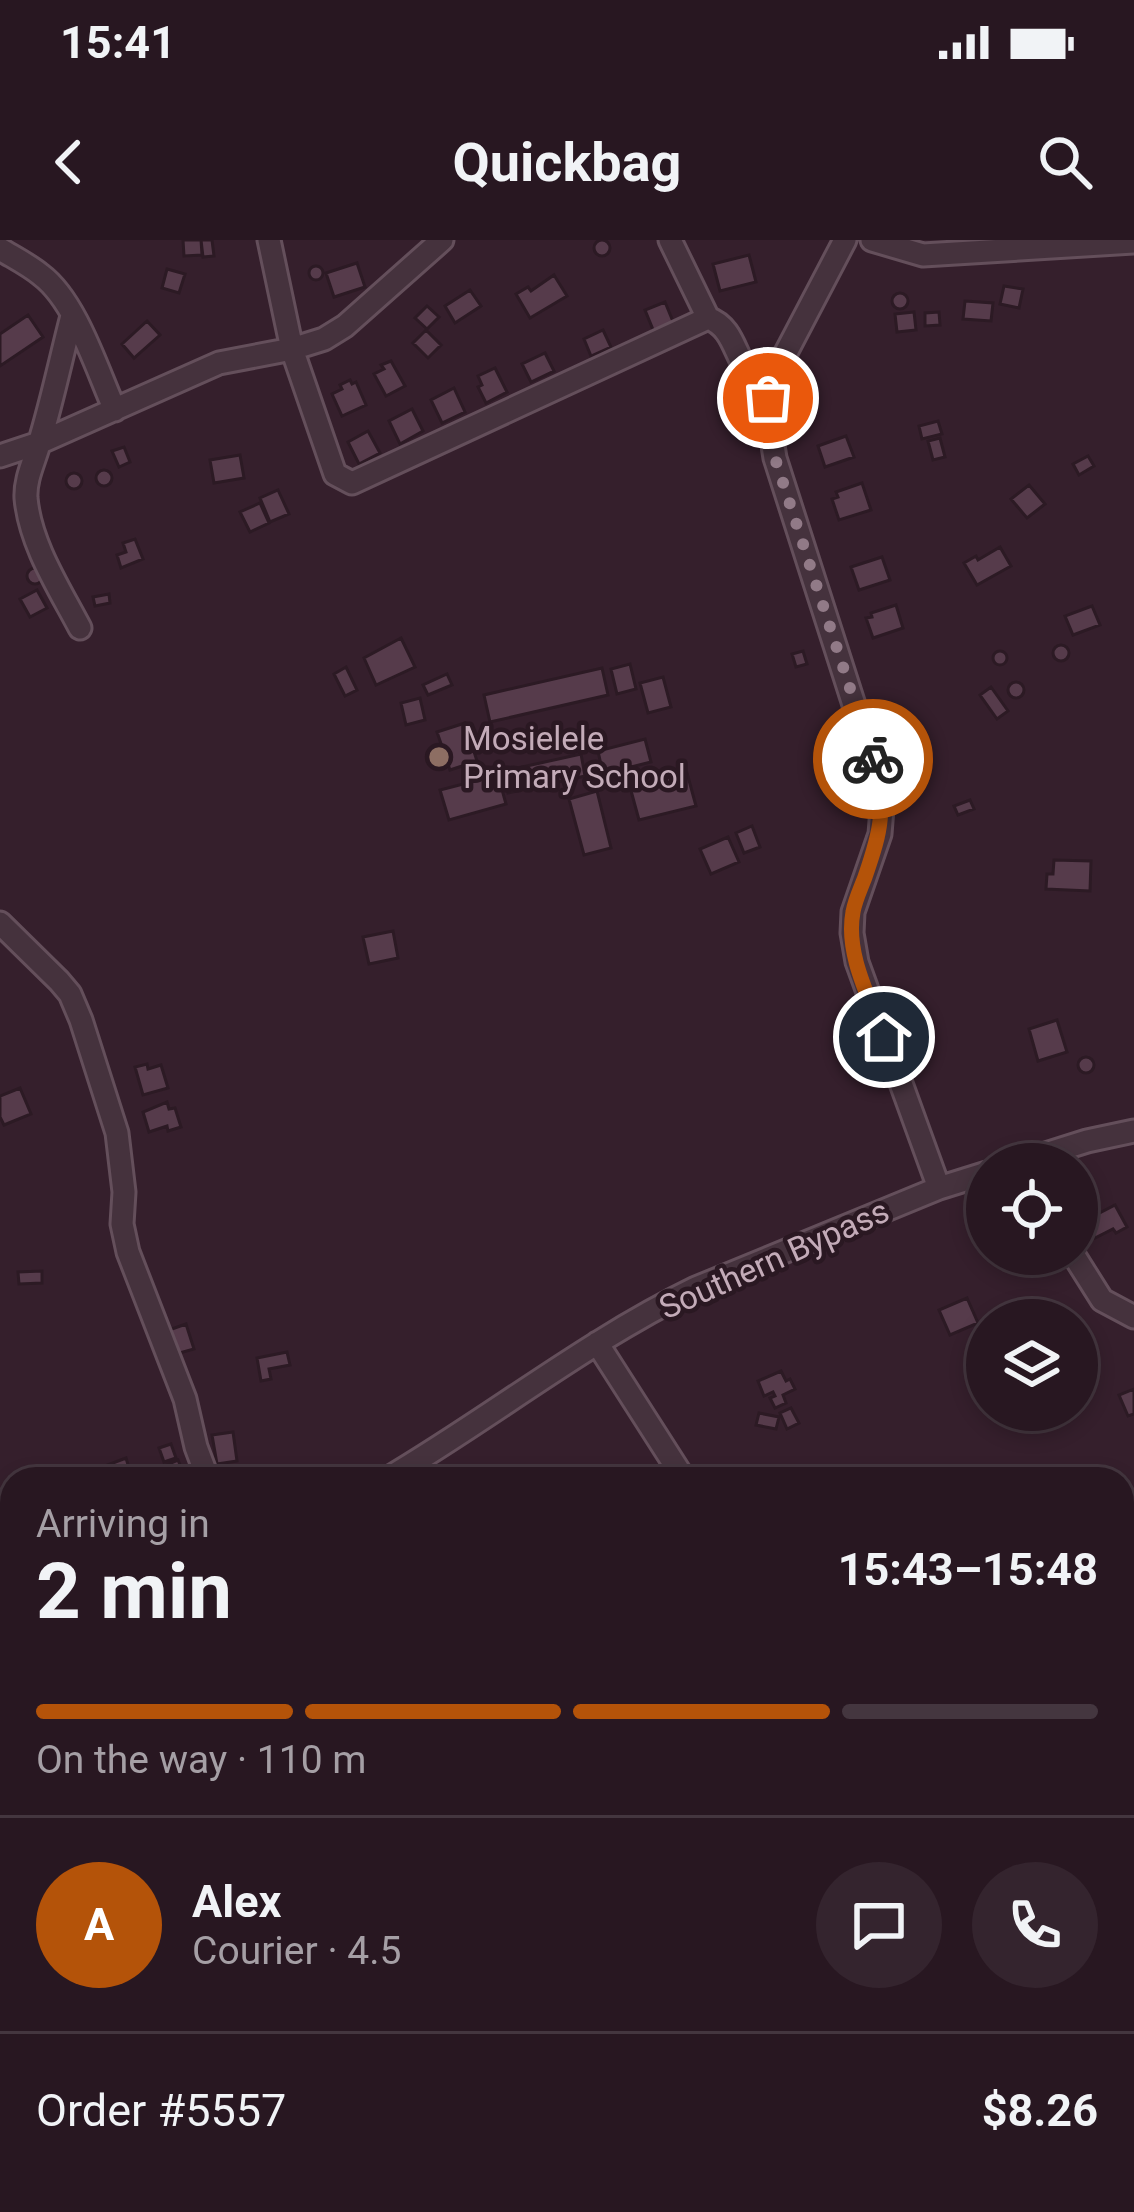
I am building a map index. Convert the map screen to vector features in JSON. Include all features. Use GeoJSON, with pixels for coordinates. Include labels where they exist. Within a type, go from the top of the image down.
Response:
{"type":"FeatureCollection","features":[{"type":"Feature","properties":{"kind":"street"},"geometry":{"type":"LineString","coordinates":[[269,240],[292,350],[335,474],[352,483],[709,318]]}},
{"type":"Feature","properties":{"kind":"street"},"geometry":{"type":"LineString","coordinates":[[0,456],[219,363],[324,339],[442,240]]}},
{"type":"Feature","properties":{"kind":"street"},"geometry":{"type":"LineString","coordinates":[[670,240],[709,318],[720,322],[752,378],[768,387]]}},
{"type":"Feature","properties":{"kind":"street"},"geometry":{"type":"LineString","coordinates":[[845,240],[768,387],[769,421],[775,458],[880,786],[880,834],[853,912],[856,962],[939,1188]]}},
{"type":"Feature","properties":{"kind":"street"},"geometry":{"type":"LineString","coordinates":[[872,240],[923,255],[1134,242]]}},
{"type":"Feature","properties":{"kind":"street"},"geometry":{"type":"LineString","coordinates":[[0,249],[43,276],[57,292],[115,410]]}},
{"type":"Feature","properties":{"kind":"street"},"geometry":{"type":"LineString","coordinates":[[72,316],[26,494],[30,524],[80,628]]}},
{"type":"Feature","properties":{"kind":"street"},"geometry":{"type":"LineString","coordinates":[[0,923],[59,980],[81,1020],[117,1133],[128,1252],[185,1399],[204,1467]]}},
{"type":"Feature","properties":{"kind":"street"},"geometry":{"type":"LineString","coordinates":[[1081,1143],[1134,1131]]}},
{"type":"Feature","properties":{"kind":"street","name":"Southern Bypass"},"geometry":{"type":"LineString","coordinates":[[407,1467],[597,1343],[696,1288],[966,1179]]}},
{"type":"Feature","properties":{"kind":"street"},"geometry":{"type":"LineString","coordinates":[[1086,1275],[1102,1300],[1134,1317]]}},
{"type":"Feature","properties":{"kind":"street"},"geometry":{"type":"LineString","coordinates":[[597,1343],[676,1467]]}},
{"type":"Feature","properties":{"kind":"building"},"geometry":{"type":"Polygon","coordinates":[[[183,240],[201,240],[202,255],[184,256],[183,240]]]}},
{"type":"Feature","properties":{"kind":"building"},"geometry":{"type":"Polygon","coordinates":[[[201,240],[212,240],[214,256],[203,257],[201,240]]]}},
{"type":"Feature","properties":{"kind":"building"},"geometry":{"type":"Polygon","coordinates":[[[602,240],[610,248],[602,256],[594,248],[602,240]]]}},
{"type":"Feature","properties":{"kind":"building"},"geometry":{"type":"Polygon","coordinates":[[[749,255],[756,282],[720,291],[713,264],[749,255]]]}},
{"type":"Feature","properties":{"kind":"building"},"geometry":{"type":"Polygon","coordinates":[[[357,263],[365,287],[334,297],[326,273],[357,263]]]}},
{"type":"Feature","properties":{"kind":"building"},"geometry":{"type":"Polygon","coordinates":[[[316,266],[323,273],[316,280],[309,273],[316,266]]]}},
{"type":"Feature","properties":{"kind":"building"},"geometry":{"type":"Polygon","coordinates":[[[167,269],[185,274],[179,293],[162,288],[167,269]]]}},
{"type":"Feature","properties":{"kind":"building"},"geometry":{"type":"Polygon","coordinates":[[[554,275],[567,296],[530,318],[516,294],[528,287],[531,291],[554,275]]]}},
{"type":"Feature","properties":{"kind":"building"},"geometry":{"type":"Polygon","coordinates":[[[1004,286],[1023,289],[1019,308],[1000,304],[1004,286]]]}},
{"type":"Feature","properties":{"kind":"building"},"geometry":{"type":"Polygon","coordinates":[[[470,290],[481,306],[455,323],[445,306],[470,290]]]}},
{"type":"Feature","properties":{"kind":"building"},"geometry":{"type":"Polygon","coordinates":[[[900,293],[908,301],[900,309],[892,301],[900,293]]]}},
{"type":"Feature","properties":{"kind":"building"},"geometry":{"type":"Polygon","coordinates":[[[965,301],[993,303],[991,321],[963,319],[965,301]]]}},
{"type":"Feature","properties":{"kind":"building"},"geometry":{"type":"Polygon","coordinates":[[[665,302],[674,324],[654,332],[645,310],[665,302]]]}},
{"type":"Feature","properties":{"kind":"building"},"geometry":{"type":"Polygon","coordinates":[[[427,306],[439,317],[427,329],[415,318],[427,306]]]}},
{"type":"Feature","properties":{"kind":"building"},"geometry":{"type":"Polygon","coordinates":[[[914,312],[916,330],[897,332],[895,314],[914,312]]]}},
{"type":"Feature","properties":{"kind":"building"},"geometry":{"type":"Polygon","coordinates":[[[939,312],[940,325],[925,326],[925,313],[939,312]]]}},
{"type":"Feature","properties":{"kind":"building"},"geometry":{"type":"Polygon","coordinates":[[[28,315],[43,337],[0,366],[0,334],[28,315]]]}},
{"type":"Feature","properties":{"kind":"building"},"geometry":{"type":"Polygon","coordinates":[[[147,321],[160,335],[134,358],[122,344],[147,321]]]}},
{"type":"Feature","properties":{"kind":"building"},"geometry":{"type":"Polygon","coordinates":[[[426,330],[441,345],[428,358],[413,343],[426,330]]]}},
{"type":"Feature","properties":{"kind":"building"},"geometry":{"type":"Polygon","coordinates":[[[603,330],[611,347],[591,356],[584,339],[603,330]]]}},
{"type":"Feature","properties":{"kind":"building"},"geometry":{"type":"Polygon","coordinates":[[[545,353],[554,371],[531,382],[522,364],[545,353]]]}},
{"type":"Feature","properties":{"kind":"building"},"geometry":{"type":"Polygon","coordinates":[[[391,361],[405,386],[386,396],[374,374],[391,361]]]}},
{"type":"Feature","properties":{"kind":"building"},"geometry":{"type":"Polygon","coordinates":[[[495,368],[507,392],[486,403],[478,376],[495,368]]]}},
{"type":"Feature","properties":{"kind":"building"},"geometry":{"type":"Polygon","coordinates":[[[350,380],[356,382],[366,405],[342,416],[332,394],[350,380]]]}},
{"type":"Feature","properties":{"kind":"building"},"geometry":{"type":"Polygon","coordinates":[[[454,388],[465,412],[442,423],[431,400],[454,388]]]}},
{"type":"Feature","properties":{"kind":"building"},"geometry":{"type":"Polygon","coordinates":[[[412,409],[423,431],[400,444],[389,421],[412,409]]]}},
{"type":"Feature","properties":{"kind":"building"},"geometry":{"type":"Polygon","coordinates":[[[938,421],[942,434],[922,439],[919,426],[938,421]]]}},
{"type":"Feature","properties":{"kind":"building"},"geometry":{"type":"Polygon","coordinates":[[[368,431],[380,453],[359,464],[348,442],[368,431]]]}},
{"type":"Feature","properties":{"kind":"building"},"geometry":{"type":"Polygon","coordinates":[[[846,436],[854,457],[825,467],[818,446],[846,436]]]}},
{"type":"Feature","properties":{"kind":"building"},"geometry":{"type":"Polygon","coordinates":[[[940,438],[945,457],[933,460],[928,441],[940,438]]]}},
{"type":"Feature","properties":{"kind":"building"},"geometry":{"type":"Polygon","coordinates":[[[124,447],[130,462],[119,467],[112,451],[124,447]]]}},
{"type":"Feature","properties":{"kind":"building"},"geometry":{"type":"Polygon","coordinates":[[[240,455],[244,478],[214,483],[210,460],[240,455]]]}},
{"type":"Feature","properties":{"kind":"building"},"geometry":{"type":"Polygon","coordinates":[[[1088,456],[1094,466],[1079,475],[1073,464],[1088,456]]]}},
{"type":"Feature","properties":{"kind":"building"},"geometry":{"type":"Polygon","coordinates":[[[104,470],[112,478],[104,486],[96,478],[104,470]]]}},
{"type":"Feature","properties":{"kind":"building"},"geometry":{"type":"Polygon","coordinates":[[[74,473],[82,481],[74,489],[66,481],[74,473]]]}},
{"type":"Feature","properties":{"kind":"building"},"geometry":{"type":"Polygon","coordinates":[[[862,483],[871,510],[839,520],[832,499],[838,497],[836,492],[862,483]]]}},
{"type":"Feature","properties":{"kind":"building"},"geometry":{"type":"Polygon","coordinates":[[[1029,485],[1045,504],[1027,518],[1011,499],[1029,485]]]}},
{"type":"Feature","properties":{"kind":"building"},"geometry":{"type":"Polygon","coordinates":[[[278,490],[289,514],[270,522],[260,498],[278,490]]]}},
{"type":"Feature","properties":{"kind":"building"},"geometry":{"type":"Polygon","coordinates":[[[260,503],[269,523],[250,532],[240,512],[260,503]]]}},
{"type":"Feature","properties":{"kind":"building"},"geometry":{"type":"Polygon","coordinates":[[[135,539],[143,559],[121,568],[117,555],[126,552],[123,543],[135,539]]]}},
{"type":"Feature","properties":{"kind":"building"},"geometry":{"type":"Polygon","coordinates":[[[1000,547],[1011,566],[977,585],[964,563],[1000,547]]]}},
{"type":"Feature","properties":{"kind":"building"},"geometry":{"type":"Polygon","coordinates":[[[882,557],[890,580],[859,590],[851,567],[882,557]]]}},
{"type":"Feature","properties":{"kind":"building"},"geometry":{"type":"Polygon","coordinates":[[[35,568],[43,576],[35,584],[27,576],[35,568]]]}},
{"type":"Feature","properties":{"kind":"building"},"geometry":{"type":"Polygon","coordinates":[[[37,590],[47,608],[30,617],[20,599],[37,590]]]}},
{"type":"Feature","properties":{"kind":"building"},"geometry":{"type":"Polygon","coordinates":[[[109,594],[110,603],[95,606],[93,597],[109,594]]]}},
{"type":"Feature","properties":{"kind":"building"},"geometry":{"type":"Polygon","coordinates":[[[896,605],[903,628],[873,638],[866,618],[896,605]]]}},
{"type":"Feature","properties":{"kind":"building"},"geometry":{"type":"Polygon","coordinates":[[[1092,606],[1100,625],[1073,635],[1065,616],[1092,606]]]}},
{"type":"Feature","properties":{"kind":"building"},"geometry":{"type":"Polygon","coordinates":[[[401,638],[415,667],[376,685],[364,658],[401,638]]]}},
{"type":"Feature","properties":{"kind":"building"},"geometry":{"type":"Polygon","coordinates":[[[1061,645],[1069,653],[1061,661],[1053,653],[1061,645]]]}},
{"type":"Feature","properties":{"kind":"building"},"geometry":{"type":"Polygon","coordinates":[[[803,651],[807,664],[796,667],[792,654],[803,651]]]}},
{"type":"Feature","properties":{"kind":"building"},"geometry":{"type":"Polygon","coordinates":[[[1000,651],[1007,658],[1000,665],[993,658],[1000,651]]]}},
{"type":"Feature","properties":{"kind":"building"},"geometry":{"type":"Polygon","coordinates":[[[630,664],[636,689],[617,694],[611,669],[630,664]]]}},
{"type":"Feature","properties":{"kind":"building"},"geometry":{"type":"Polygon","coordinates":[[[346,667],[357,690],[345,696],[334,674],[346,667]]]}},
{"type":"Feature","properties":{"kind":"building"},"geometry":{"type":"Polygon","coordinates":[[[602,668],[608,695],[490,722],[484,695],[602,668]]]}},
{"type":"Feature","properties":{"kind":"building"},"geometry":{"type":"Polygon","coordinates":[[[447,674],[452,685],[428,695],[423,685],[447,674]]]}},
{"type":"Feature","properties":{"kind":"building"},"geometry":{"type":"Polygon","coordinates":[[[663,677],[671,707],[648,713],[640,683],[663,677]]]}},
{"type":"Feature","properties":{"kind":"building"},"geometry":{"type":"Polygon","coordinates":[[[1016,682],[1024,690],[1016,698],[1008,690],[1016,682]]]}},
{"type":"Feature","properties":{"kind":"building"},"geometry":{"type":"Polygon","coordinates":[[[991,687],[1008,711],[997,719],[980,695],[991,687]]]}},
{"type":"Feature","properties":{"kind":"building"},"geometry":{"type":"Polygon","coordinates":[[[420,698],[425,720],[406,725],[401,703],[420,698]]]}},
{"type":"Feature","properties":{"kind":"building"},"geometry":{"type":"Polygon","coordinates":[[[465,723],[477,761],[450,770],[437,732],[465,723]]]}},
{"type":"Feature","properties":{"kind":"building"},"geometry":{"type":"Polygon","coordinates":[[[645,739],[651,762],[603,774],[598,751],[645,739]]]}},
{"type":"Feature","properties":{"kind":"building"},"geometry":{"type":"Polygon","coordinates":[[[581,754],[585,776],[508,793],[504,771],[581,754]]]}},
{"type":"Feature","properties":{"kind":"building"},"geometry":{"type":"Polygon","coordinates":[[[687,773],[696,806],[639,820],[630,787],[687,773]]]}},
{"type":"Feature","properties":{"kind":"building"},"geometry":{"type":"Polygon","coordinates":[[[498,775],[506,804],[449,820],[440,790],[498,775]]]}},
{"type":"Feature","properties":{"kind":"building"},"geometry":{"type":"Polygon","coordinates":[[[597,791],[611,848],[584,855],[569,799],[597,791]]]}},
{"type":"Feature","properties":{"kind":"building"},"geometry":{"type":"Polygon","coordinates":[[[970,800],[974,809],[958,815],[954,806],[970,800]]]}},
{"type":"Feature","properties":{"kind":"building"},"geometry":{"type":"Polygon","coordinates":[[[752,826],[760,847],[744,853],[736,833],[752,826]]]}},
{"type":"Feature","properties":{"kind":"building"},"geometry":{"type":"Polygon","coordinates":[[[728,837],[739,862],[711,874],[700,849],[728,837]]]}},
{"type":"Feature","properties":{"kind":"building"},"geometry":{"type":"Polygon","coordinates":[[[1054,860],[1091,861],[1090,891],[1046,889],[1054,860]]]}},
{"type":"Feature","properties":{"kind":"building"},"geometry":{"type":"Polygon","coordinates":[[[393,931],[398,958],[369,964],[363,937],[393,931]]]}},
{"type":"Feature","properties":{"kind":"building"},"geometry":{"type":"Polygon","coordinates":[[[1057,1020],[1067,1052],[1038,1061],[1029,1029],[1057,1020]]]}},
{"type":"Feature","properties":{"kind":"building"},"geometry":{"type":"Polygon","coordinates":[[[1086,1057],[1094,1065],[1086,1073],[1078,1065],[1086,1057]]]}},
{"type":"Feature","properties":{"kind":"building"},"geometry":{"type":"Polygon","coordinates":[[[147,1064],[148,1069],[161,1065],[168,1088],[143,1095],[135,1067],[147,1064]]]}},
{"type":"Feature","properties":{"kind":"building"},"geometry":{"type":"Polygon","coordinates":[[[20,1088],[31,1114],[4,1125],[0,1096],[20,1088]]]}},
{"type":"Feature","properties":{"kind":"building"},"geometry":{"type":"Polygon","coordinates":[[[167,1102],[169,1109],[175,1108],[181,1127],[149,1132],[143,1112],[167,1102]]]}},
{"type":"Feature","properties":{"kind":"building"},"geometry":{"type":"Polygon","coordinates":[[[1115,1205],[1127,1227],[1098,1236],[1098,1214],[1115,1205]]]}},
{"type":"Feature","properties":{"kind":"building"},"geometry":{"type":"Polygon","coordinates":[[[42,1271],[42,1283],[19,1284],[18,1272],[42,1271]]]}},
{"type":"Feature","properties":{"kind":"building"},"geometry":{"type":"Polygon","coordinates":[[[967,1298],[966,1328],[950,1335],[939,1310],[967,1298]]]}},
{"type":"Feature","properties":{"kind":"building"},"geometry":{"type":"Polygon","coordinates":[[[186,1324],[194,1349],[176,1354],[169,1330],[186,1324]]]}},
{"type":"Feature","properties":{"kind":"building"},"geometry":{"type":"Polygon","coordinates":[[[287,1352],[290,1365],[269,1369],[271,1379],[261,1381],[257,1358],[287,1352]]]}},
{"type":"Feature","properties":{"kind":"building"},"geometry":{"type":"Polygon","coordinates":[[[781,1371],[795,1389],[783,1395],[786,1403],[775,1408],[770,1398],[773,1392],[764,1396],[758,1381],[781,1371]]]}},
{"type":"Feature","properties":{"kind":"building"},"geometry":{"type":"Polygon","coordinates":[[[1134,1389],[1134,1414],[1128,1416],[1119,1395],[1134,1389]]]}},
{"type":"Feature","properties":{"kind":"building"},"geometry":{"type":"Polygon","coordinates":[[[791,1408],[799,1423],[787,1429],[780,1413],[791,1408]]]}},
{"type":"Feature","properties":{"kind":"building"},"geometry":{"type":"Polygon","coordinates":[[[759,1413],[779,1417],[776,1429],[756,1425],[759,1413]]]}},
{"type":"Feature","properties":{"kind":"building"},"geometry":{"type":"Polygon","coordinates":[[[233,1432],[237,1461],[217,1464],[212,1435],[233,1432]]]}},
{"type":"Feature","properties":{"kind":"building"},"geometry":{"type":"Polygon","coordinates":[[[171,1444],[176,1458],[164,1462],[159,1448],[171,1444]]]}},
{"type":"Feature","properties":{"kind":"building"},"geometry":{"type":"Polygon","coordinates":[[[126,1458],[129,1467],[102,1467],[126,1458]]]}},
{"type":"Feature","properties":{"kind":"way so far"},"geometry":{"type":"LineString","coordinates":[[768,398],[775,458],[873,759]]}},
{"type":"Feature","properties":{"kind":"place","name":"Mosielele Primary School"},"geometry":{"type":"Point","coordinates":[439,757]}},
{"type":"Feature","properties":{"kind":"route"},"geometry":{"type":"LineString","coordinates":[[873,759],[880,786],[880,834],[853,912],[852,933],[856,962],[884,1037]]}}]}
